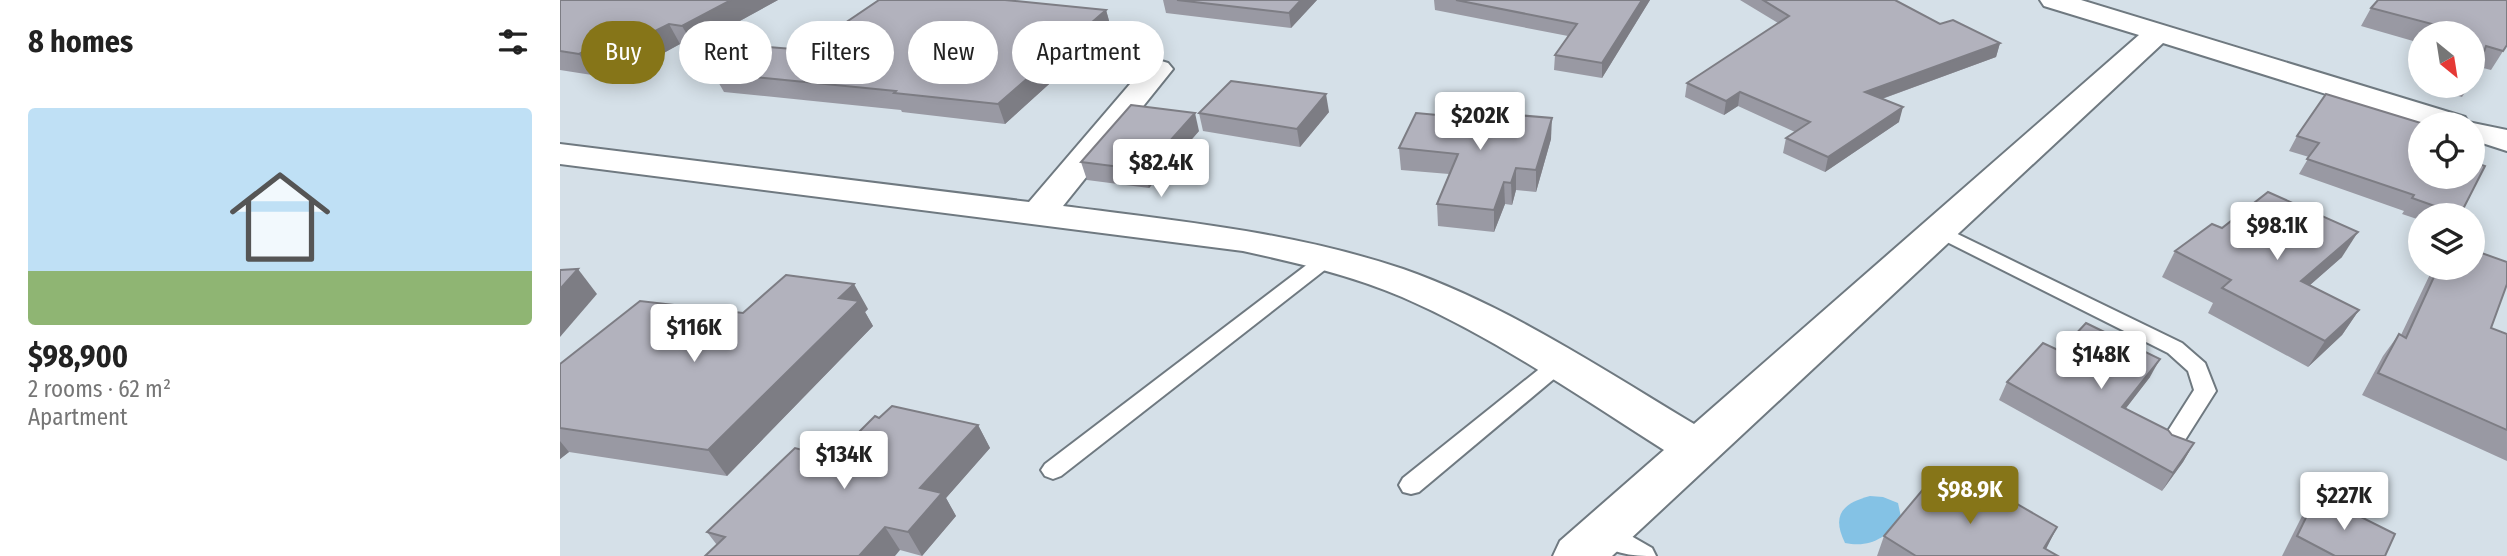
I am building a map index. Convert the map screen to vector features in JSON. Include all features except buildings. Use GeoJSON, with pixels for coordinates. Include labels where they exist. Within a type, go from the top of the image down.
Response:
{"type":"FeatureCollection","features":[{"type":"Feature","properties":{"kind":"street"},"geometry":{"type":"LineString","coordinates":[[2053,0],[2416,112]]}},
{"type":"Feature","properties":{"kind":"street"},"geometry":{"type":"LineString","coordinates":[[1591,543],[2159,32]]}},
{"type":"Feature","properties":{"kind":"street"},"geometry":{"type":"LineString","coordinates":[[1039,213],[1146,84]]}},
{"type":"Feature","properties":{"kind":"street"},"geometry":{"type":"LineString","coordinates":[[2485,134],[2507,141]]}},
{"type":"Feature","properties":{"kind":"street"},"geometry":{"type":"LineString","coordinates":[[560,153],[1243,240],[1328,258],[1436,298],[1560,363],[1696,448]]}},
{"type":"Feature","properties":{"kind":"lane"},"geometry":{"type":"LineString","coordinates":[[1939,231],[2175,348],[2198,368],[2204,391],[2170,445]]}},
{"type":"Feature","properties":{"kind":"lane"},"geometry":{"type":"LineString","coordinates":[[1053,470],[1328,258]]}},
{"type":"Feature","properties":{"kind":"lane"},"geometry":{"type":"LineString","coordinates":[[1411,485],[1560,363]]}},
{"type":"Feature","properties":{"kind":"lane"},"geometry":{"type":"LineString","coordinates":[[1591,543],[1643,556]]}},
{"type":"Feature","properties":{"kind":"water"},"geometry":{"type":"Polygon","coordinates":[[[1870,496],[1883,497],[1898,503],[1901,517],[1890,531],[1877,540],[1862,544],[1845,543],[1839,525],[1842,512],[1853,502],[1870,496]]]}}]}
